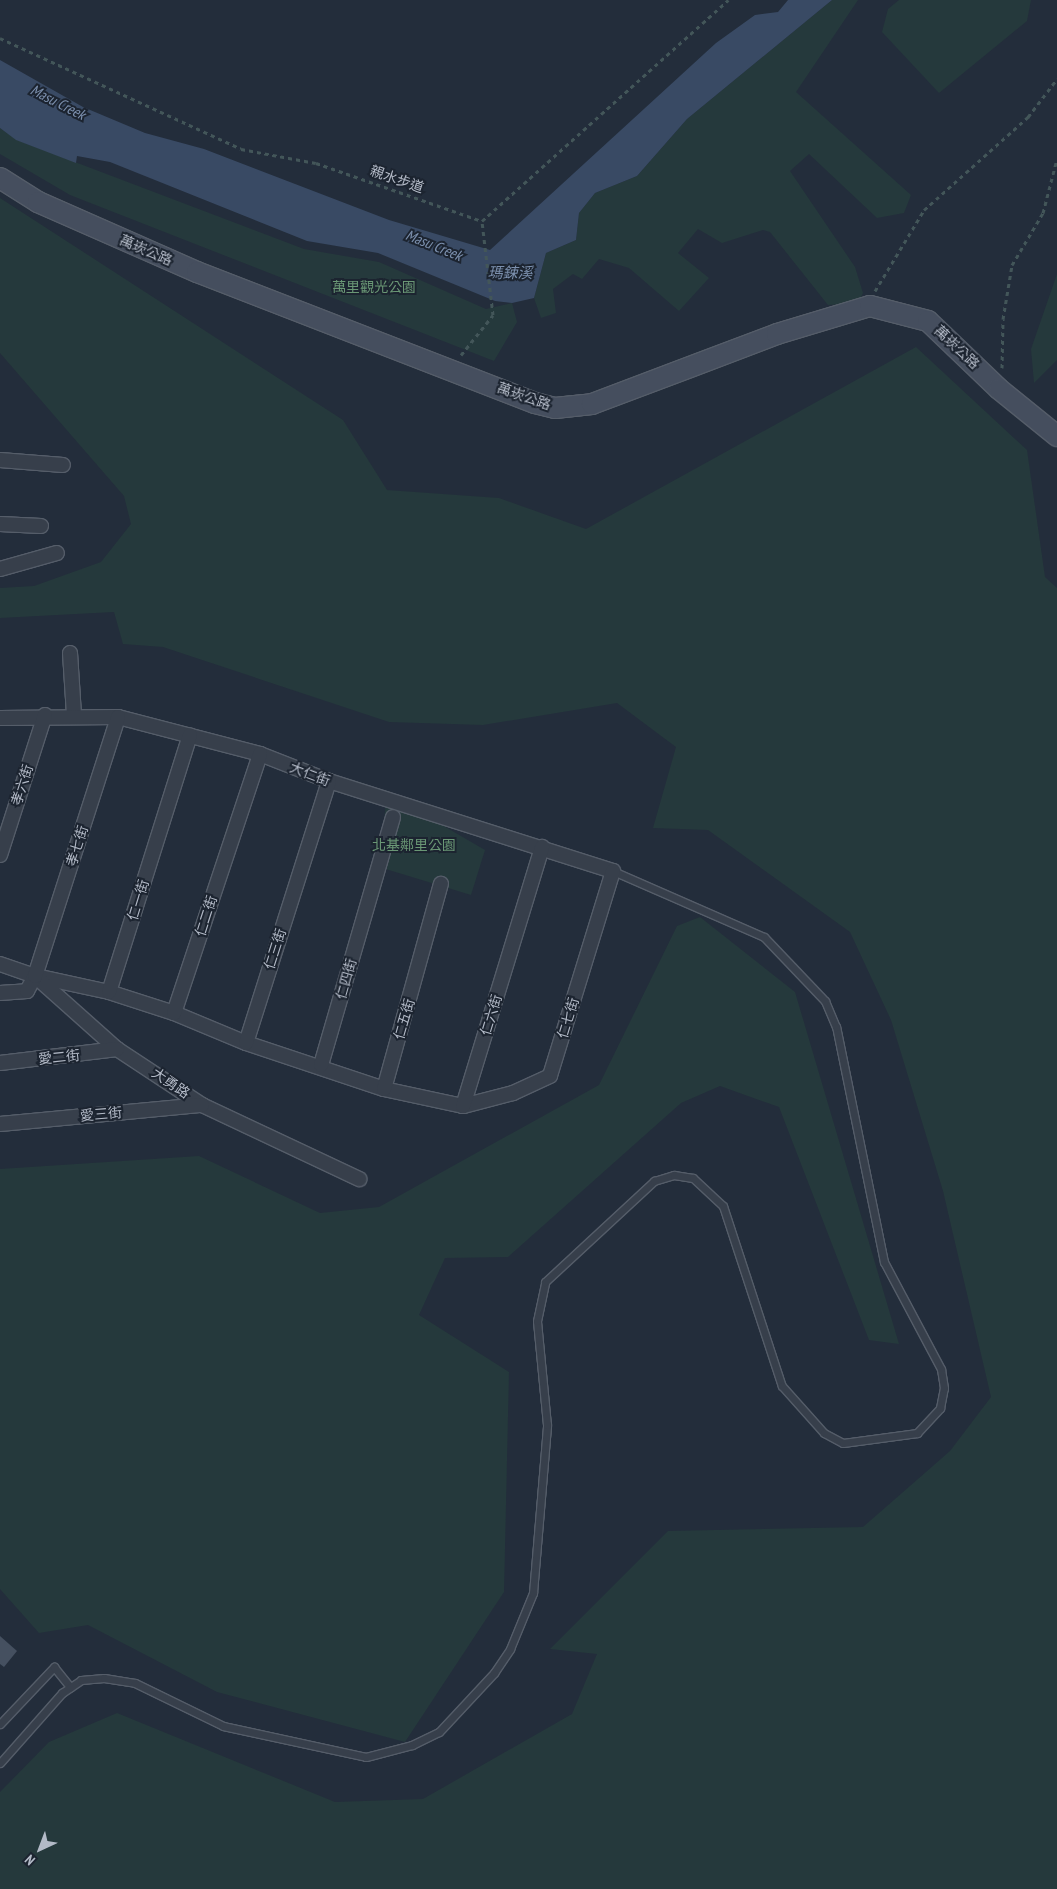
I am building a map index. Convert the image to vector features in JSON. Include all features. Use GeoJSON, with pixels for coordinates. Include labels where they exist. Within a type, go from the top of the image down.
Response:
{"type":"FeatureCollection","features":[{"type":"Feature","properties":{"kind":"street","name":"萬崁公路"},"geometry":{"type":"LineString","coordinates":[[0,178],[38,202],[188,268],[451,368],[535,403],[572,407],[592,404],[777,334],[870,306],[928,321],[999,389],[1057,436]]}},
{"type":"Feature","properties":{"kind":"street"},"geometry":{"type":"LineString","coordinates":[[0,460],[63,465]]}},
{"type":"Feature","properties":{"kind":"street"},"geometry":{"type":"LineString","coordinates":[[0,524],[41,526]]}},
{"type":"Feature","properties":{"kind":"street"},"geometry":{"type":"LineString","coordinates":[[0,568],[57,553]]}},
{"type":"Feature","properties":{"kind":"street"},"geometry":{"type":"LineString","coordinates":[[70,652],[74,715]]}},
{"type":"Feature","properties":{"kind":"street","name":"大仁街"},"geometry":{"type":"LineString","coordinates":[[0,718],[44,715],[118,716],[260,754],[329,781],[613,871]]}},
{"type":"Feature","properties":{"kind":"street","name":"孝六街"},"geometry":{"type":"LineString","coordinates":[[0,855],[44,715]]}},
{"type":"Feature","properties":{"kind":"street","name":"孝七街"},"geometry":{"type":"LineString","coordinates":[[35,976],[118,716]]}},
{"type":"Feature","properties":{"kind":"street","name":"仁一街"},"geometry":{"type":"LineString","coordinates":[[109,992],[190,735]]}},
{"type":"Feature","properties":{"kind":"street","name":"仁二街"},"geometry":{"type":"LineString","coordinates":[[174,1013],[260,754]]}},
{"type":"Feature","properties":{"kind":"street","name":"仁三街"},"geometry":{"type":"LineString","coordinates":[[246,1043],[329,781]]}},
{"type":"Feature","properties":{"kind":"street","name":"仁四街"},"geometry":{"type":"LineString","coordinates":[[321,1065],[393,817]]}},
{"type":"Feature","properties":{"kind":"street","name":"仁六街"},"geometry":{"type":"LineString","coordinates":[[463,1106],[542,847]]}},
{"type":"Feature","properties":{"kind":"street","name":"仁七街"},"geometry":{"type":"LineString","coordinates":[[463,1106],[513,1093],[550,1076],[613,871]]}},
{"type":"Feature","properties":{"kind":"street","name":"仁五街"},"geometry":{"type":"LineString","coordinates":[[384,1089],[441,884]]}},
{"type":"Feature","properties":{"kind":"street","name":"大勇路"},"geometry":{"type":"LineString","coordinates":[[0,964],[35,976],[118,1050],[202,1105],[359,1179]]}},
{"type":"Feature","properties":{"kind":"street"},"geometry":{"type":"LineString","coordinates":[[0,993],[27,991],[35,976],[109,992],[174,1013],[246,1043],[321,1065],[384,1089],[463,1106]]}},
{"type":"Feature","properties":{"kind":"street","name":"愛二街"},"geometry":{"type":"LineString","coordinates":[[0,1064],[118,1050]]}},
{"type":"Feature","properties":{"kind":"street","name":"愛三街"},"geometry":{"type":"LineString","coordinates":[[0,1124],[202,1105]]}},
{"type":"Feature","properties":{"kind":"lane"},"geometry":{"type":"LineString","coordinates":[[0,1763],[70,1687],[81,1680],[104,1678],[135,1683],[223,1726],[366,1757],[412,1745],[439,1732],[494,1673],[510,1648],[533,1592],[547,1425],[537,1321],[545,1282],[654,1181],[674,1176],[693,1178],[724,1206],[782,1386],[824,1433],[843,1443],[917,1433],[940,1408],[944,1388],[941,1370],[884,1262],[836,1027],[824,1001],[764,937],[613,871]]}},
{"type":"Feature","properties":{"kind":"lane"},"geometry":{"type":"LineString","coordinates":[[0,1724],[54,1667],[70,1687]]}},
{"type":"Feature","properties":{"kind":"path"},"geometry":{"type":"LineString","coordinates":[[451,368],[493,315],[482,221],[728,0]]}},
{"type":"Feature","properties":{"kind":"path","name":"親水步道"},"geometry":{"type":"LineString","coordinates":[[0,38],[241,149],[316,163],[482,221]]}},
{"type":"Feature","properties":{"kind":"path"},"geometry":{"type":"LineString","coordinates":[[870,306],[909,230],[924,210],[1028,117],[1057,79]]}},
{"type":"Feature","properties":{"kind":"path"},"geometry":{"type":"LineString","coordinates":[[999,389],[1003,319],[1012,265],[1042,213],[1057,159]]}},
{"type":"Feature","properties":{"kind":"green space"},"geometry":{"type":"Polygon","coordinates":[[[832,0],[858,0],[796,92],[911,195],[904,213],[877,218],[809,154],[790,171],[855,267],[863,293],[858,303],[828,305],[770,232],[763,230],[722,243],[698,229],[678,253],[709,278],[679,311],[629,268],[599,259],[582,279],[573,274],[553,289],[556,313],[541,318],[534,298],[546,253],[576,240],[579,213],[595,193],[637,176],[687,119],[832,0]]]}},
{"type":"Feature","properties":{"kind":"green space"},"geometry":{"type":"Polygon","coordinates":[[[899,0],[1031,0],[1027,21],[939,93],[882,32],[888,9],[899,0]]]}},
{"type":"Feature","properties":{"kind":"green space","name":"萬里觀光公園"},"geometry":{"type":"Polygon","coordinates":[[[0,128],[17,140],[304,249],[379,262],[486,309],[512,303],[517,322],[494,361],[70,195],[0,154],[0,128]]]}},
{"type":"Feature","properties":{"kind":"green space"},"geometry":{"type":"Polygon","coordinates":[[[0,198],[343,420],[387,490],[499,498],[586,529],[916,347],[1027,450],[1045,577],[1057,588],[1057,1889],[0,1889],[0,1792],[49,1742],[117,1713],[335,1802],[423,1799],[572,1714],[597,1654],[550,1649],[668,1531],[863,1527],[950,1451],[991,1397],[943,1191],[891,1020],[850,932],[708,830],[653,828],[676,747],[617,703],[483,725],[389,722],[163,647],[123,644],[114,612],[0,618],[0,588],[34,586],[101,562],[131,524],[124,496],[0,353],[0,198]]]}},
{"type":"Feature","properties":{"kind":"green space"},"geometry":{"type":"Polygon","coordinates":[[[1057,274],[1057,360],[1034,383],[1031,349],[1057,274]]]}},
{"type":"Feature","properties":{"kind":"green space","name":"北基鄰里公園"},"geometry":{"type":"Polygon","coordinates":[[[387,793],[485,850],[471,895],[379,867],[387,793]]]}},
{"type":"Feature","properties":{"kind":"green space"},"geometry":{"type":"Polygon","coordinates":[[[700,917],[795,992],[899,1344],[869,1340],[779,1107],[720,1086],[681,1103],[508,1257],[445,1258],[419,1315],[509,1372],[504,1592],[405,1742],[217,1692],[88,1625],[39,1633],[0,1589],[0,1169],[199,1156],[320,1213],[379,1207],[599,1085],[677,926],[700,917]]]}},
{"type":"Feature","properties":{"kind":"water","name":"瑪鋉溪"},"geometry":{"type":"Polygon","coordinates":[[[788,0],[832,0],[687,119],[637,176],[595,193],[579,213],[576,240],[546,253],[534,298],[512,303],[495,301],[378,253],[307,241],[110,162],[77,156],[76,163],[16,140],[0,128],[0,60],[83,107],[145,133],[204,149],[389,220],[490,250],[716,43],[755,15],[778,12],[788,0]]]}},
{"type":"Feature","properties":{"kind":"building"},"geometry":{"type":"Polygon","coordinates":[[[0,1636],[17,1651],[4,1667],[0,1664],[0,1636]]]}},
{"type":"Feature","properties":{"kind":"water label","name":"Masu Creek"},"geometry":{"type":"Point","coordinates":[58,102]}},
{"type":"Feature","properties":{"kind":"water label","name":"Masu Creek"},"geometry":{"type":"Point","coordinates":[434,245]}}]}
